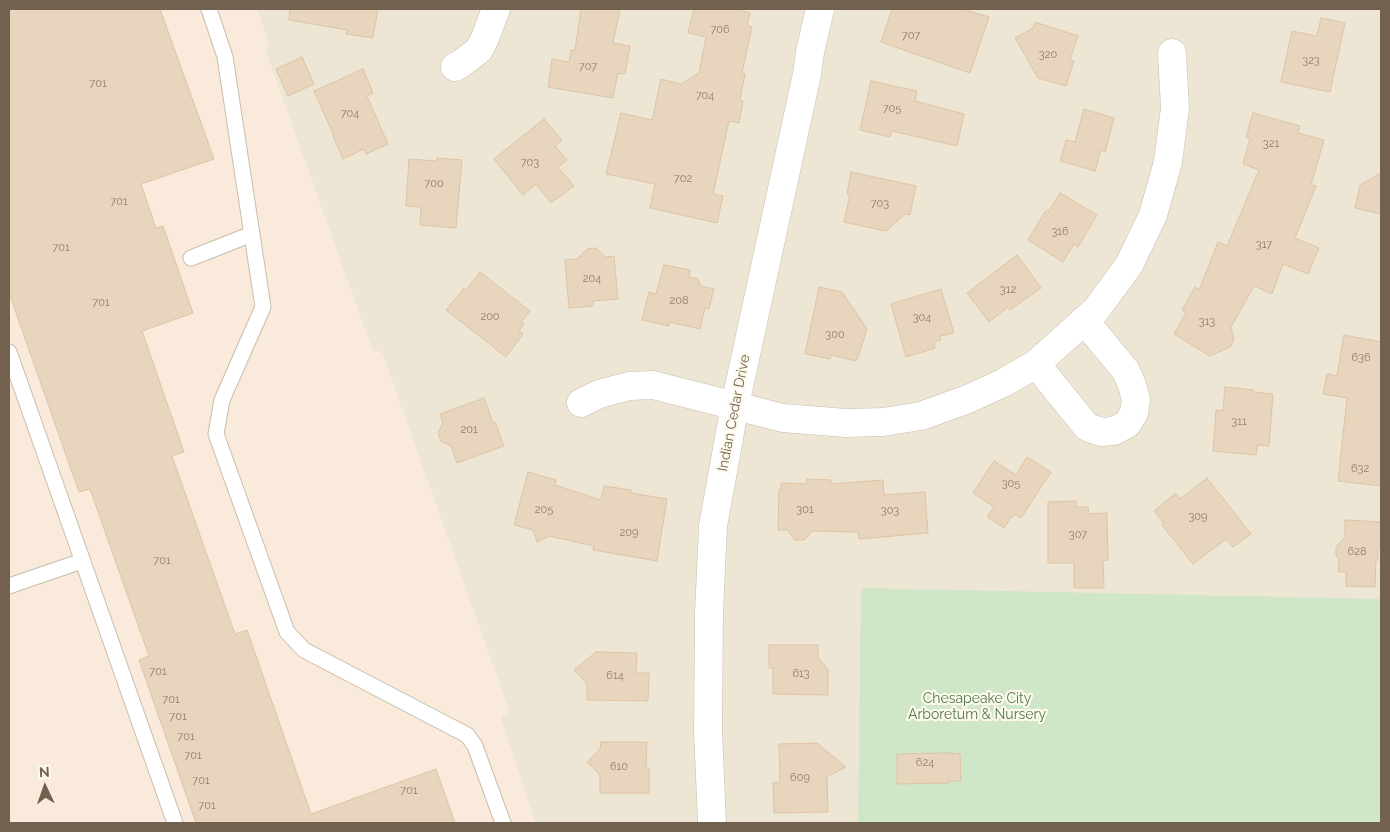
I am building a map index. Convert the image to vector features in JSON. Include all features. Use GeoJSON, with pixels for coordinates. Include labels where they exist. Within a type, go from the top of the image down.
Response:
{"type":"FeatureCollection","features":[{"type":"Feature","properties":{"kind":"street"},"geometry":{"type":"LineString","coordinates":[[455,66],[479,50],[486,38],[496,9]]}},
{"type":"Feature","properties":{"kind":"street","name":"Indian Cedar Drive"},"geometry":{"type":"LineString","coordinates":[[712,823],[708,731],[713,526],[734,405],[820,9]]}},
{"type":"Feature","properties":{"kind":"street"},"geometry":{"type":"LineString","coordinates":[[581,403],[599,394],[629,386],[653,385],[783,418],[846,424],[883,422],[921,416],[968,400],[1036,364],[1096,310],[1129,265],[1152,215],[1168,162],[1175,108],[1172,53]]}},
{"type":"Feature","properties":{"kind":"street"},"geometry":{"type":"LineString","coordinates":[[1036,364],[1087,427],[1101,432],[1114,431],[1127,424],[1134,413],[1136,399],[1126,370],[1084,320]]}},
{"type":"Feature","properties":{"kind":"lane"},"geometry":{"type":"LineString","coordinates":[[209,9],[225,57],[263,307],[222,400],[216,434],[288,632],[304,650],[467,735],[475,746],[503,823]]}},
{"type":"Feature","properties":{"kind":"lane"},"geometry":{"type":"LineString","coordinates":[[192,258],[252,234]]}},
{"type":"Feature","properties":{"kind":"lane"},"geometry":{"type":"LineString","coordinates":[[9,352],[175,823]]}},
{"type":"Feature","properties":{"kind":"lane"},"geometry":{"type":"LineString","coordinates":[[9,586],[82,561]]}},
{"type":"Feature","properties":{"kind":"shaded area"},"geometry":{"type":"Polygon","coordinates":[[[9,9],[257,9],[269,46],[264,48],[372,350],[382,353],[510,714],[500,716],[535,823],[9,823],[9,9]]]}},
{"type":"Feature","properties":{"kind":"shaded area"},"geometry":{"type":"Polygon","coordinates":[[[257,9],[1381,9],[1381,823],[535,823],[500,715],[510,714],[382,353],[372,350],[264,47],[269,46],[257,9]]]}},
{"type":"Feature","properties":{"kind":"green space","name":"Chesapeake City Arboretum & Nursery"},"geometry":{"type":"Polygon","coordinates":[[[861,588],[1381,599],[1381,823],[858,823],[861,588]]]}},
{"type":"Feature","properties":{"kind":"building"},"geometry":{"type":"Polygon","coordinates":[[[9,9],[160,9],[214,159],[141,184],[156,228],[163,226],[193,313],[142,331],[184,452],[172,456],[235,634],[247,630],[311,814],[436,769],[455,823],[196,823],[139,660],[149,656],[90,489],[79,492],[9,293],[9,9]]]}},
{"type":"Feature","properties":{"kind":"building"},"geometry":{"type":"Polygon","coordinates":[[[290,9],[378,9],[373,38],[346,34],[347,30],[289,20],[290,9]]]}},
{"type":"Feature","properties":{"kind":"building"},"geometry":{"type":"Polygon","coordinates":[[[581,9],[620,9],[613,43],[630,46],[625,74],[618,73],[613,98],[548,87],[552,59],[569,62],[571,50],[575,50],[581,9]]]}},
{"type":"Feature","properties":{"kind":"building"},"geometry":{"type":"Polygon","coordinates":[[[694,9],[738,9],[750,13],[747,25],[752,27],[742,73],[745,74],[740,100],[743,101],[739,123],[729,121],[713,194],[723,196],[717,223],[650,208],[655,184],[606,174],[621,113],[652,120],[661,79],[681,84],[699,73],[706,37],[688,33],[694,9]]]}},
{"type":"Feature","properties":{"kind":"building"},"geometry":{"type":"Polygon","coordinates":[[[892,9],[963,9],[989,17],[970,73],[881,42],[892,9]]]}},
{"type":"Feature","properties":{"kind":"building"},"geometry":{"type":"Polygon","coordinates":[[[1321,18],[1345,23],[1330,92],[1281,82],[1292,31],[1317,36],[1321,18]]]}},
{"type":"Feature","properties":{"kind":"building"},"geometry":{"type":"Polygon","coordinates":[[[1035,22],[1078,36],[1070,60],[1074,61],[1066,86],[1038,78],[1015,38],[1033,28],[1035,22]]]}},
{"type":"Feature","properties":{"kind":"building"},"geometry":{"type":"Polygon","coordinates":[[[302,57],[314,84],[288,96],[276,69],[302,57]]]}},
{"type":"Feature","properties":{"kind":"building"},"geometry":{"type":"Polygon","coordinates":[[[363,69],[373,93],[367,96],[388,144],[366,154],[364,149],[343,159],[314,91],[363,69]]]}},
{"type":"Feature","properties":{"kind":"building"},"geometry":{"type":"Polygon","coordinates":[[[871,81],[917,91],[915,101],[964,114],[957,146],[892,131],[890,137],[860,130],[871,81]]]}},
{"type":"Feature","properties":{"kind":"building"},"geometry":{"type":"Polygon","coordinates":[[[1084,109],[1114,118],[1105,152],[1101,150],[1095,171],[1060,161],[1066,140],[1075,142],[1084,109]]]}},
{"type":"Feature","properties":{"kind":"building"},"geometry":{"type":"Polygon","coordinates":[[[1253,113],[1300,126],[1298,133],[1324,140],[1311,185],[1316,186],[1295,238],[1319,248],[1308,274],[1283,264],[1272,294],[1254,286],[1231,327],[1234,339],[1230,347],[1210,356],[1174,334],[1186,313],[1182,310],[1195,287],[1199,290],[1218,242],[1227,246],[1259,170],[1243,164],[1250,138],[1246,137],[1253,113]]]}},
{"type":"Feature","properties":{"kind":"building"},"geometry":{"type":"Polygon","coordinates":[[[544,119],[562,140],[555,146],[567,160],[558,167],[574,186],[551,203],[536,184],[523,195],[494,159],[544,119]]]}},
{"type":"Feature","properties":{"kind":"building"},"geometry":{"type":"Polygon","coordinates":[[[437,158],[462,160],[456,228],[420,225],[421,207],[406,206],[409,159],[437,161],[437,158]]]}},
{"type":"Feature","properties":{"kind":"building"},"geometry":{"type":"Polygon","coordinates":[[[851,172],[916,186],[910,215],[905,214],[886,231],[844,222],[850,194],[847,194],[851,172]]]}},
{"type":"Feature","properties":{"kind":"building"},"geometry":{"type":"Polygon","coordinates":[[[1381,173],[1381,214],[1355,208],[1360,185],[1381,173]]]}},
{"type":"Feature","properties":{"kind":"building"},"geometry":{"type":"Polygon","coordinates":[[[1060,193],[1097,215],[1078,247],[1074,244],[1063,262],[1028,240],[1045,212],[1049,211],[1060,193]]]}},
{"type":"Feature","properties":{"kind":"building"},"geometry":{"type":"Polygon","coordinates":[[[596,248],[606,257],[614,256],[618,299],[593,301],[593,306],[569,308],[565,260],[577,259],[587,249],[596,248]]]}},
{"type":"Feature","properties":{"kind":"building"},"geometry":{"type":"Polygon","coordinates":[[[1017,255],[1041,288],[1010,310],[1008,307],[989,322],[967,293],[1017,255]]]}},
{"type":"Feature","properties":{"kind":"building"},"geometry":{"type":"Polygon","coordinates":[[[664,265],[690,270],[689,277],[698,279],[701,286],[714,289],[709,309],[705,308],[700,329],[669,322],[669,326],[642,320],[649,292],[656,294],[664,265]]]}},
{"type":"Feature","properties":{"kind":"building"},"geometry":{"type":"Polygon","coordinates":[[[480,272],[530,311],[521,322],[524,324],[519,331],[523,334],[506,357],[446,310],[464,288],[466,290],[480,272]]]}},
{"type":"Feature","properties":{"kind":"building"},"geometry":{"type":"Polygon","coordinates":[[[819,287],[842,292],[867,329],[856,361],[831,355],[830,359],[805,354],[819,287]]]}},
{"type":"Feature","properties":{"kind":"building"},"geometry":{"type":"Polygon","coordinates":[[[941,289],[954,333],[940,336],[941,340],[934,342],[935,348],[906,357],[891,304],[941,289]]]}},
{"type":"Feature","properties":{"kind":"building"},"geometry":{"type":"Polygon","coordinates":[[[1344,335],[1381,342],[1381,486],[1338,481],[1347,398],[1323,394],[1327,374],[1337,376],[1344,335]]]}},
{"type":"Feature","properties":{"kind":"building"},"geometry":{"type":"Polygon","coordinates":[[[1225,387],[1273,394],[1269,446],[1257,445],[1256,455],[1213,451],[1216,410],[1223,411],[1225,387]]]}},
{"type":"Feature","properties":{"kind":"building"},"geometry":{"type":"Polygon","coordinates":[[[484,398],[504,446],[457,463],[451,446],[441,441],[438,433],[443,423],[440,414],[484,398]]]}},
{"type":"Feature","properties":{"kind":"building"},"geometry":{"type":"Polygon","coordinates":[[[1027,457],[1051,472],[1021,518],[1015,514],[1004,528],[987,517],[994,507],[973,493],[994,461],[1016,475],[1027,457]]]}},
{"type":"Feature","properties":{"kind":"building"},"geometry":{"type":"Polygon","coordinates":[[[528,472],[556,480],[555,485],[601,500],[604,486],[631,490],[631,493],[667,499],[657,561],[593,550],[594,546],[549,536],[537,542],[533,530],[514,525],[528,472]]]}},
{"type":"Feature","properties":{"kind":"building"},"geometry":{"type":"Polygon","coordinates":[[[1207,478],[1251,534],[1233,547],[1226,539],[1193,564],[1162,525],[1164,524],[1154,511],[1176,493],[1180,499],[1207,478]]]}},
{"type":"Feature","properties":{"kind":"building"},"geometry":{"type":"Polygon","coordinates":[[[807,479],[831,480],[831,484],[883,480],[884,495],[925,492],[928,533],[859,539],[858,532],[813,531],[804,540],[795,540],[787,530],[778,530],[779,490],[781,490],[781,483],[807,484],[807,479]]]}},
{"type":"Feature","properties":{"kind":"building"},"geometry":{"type":"Polygon","coordinates":[[[1076,501],[1076,507],[1088,507],[1089,514],[1107,513],[1108,560],[1103,561],[1104,588],[1074,588],[1074,563],[1048,563],[1048,502],[1076,501]]]}},
{"type":"Feature","properties":{"kind":"building"},"geometry":{"type":"Polygon","coordinates":[[[1345,520],[1381,522],[1381,548],[1378,548],[1378,560],[1376,560],[1375,587],[1346,586],[1346,572],[1338,572],[1339,559],[1336,556],[1336,547],[1345,537],[1345,520]]]}},
{"type":"Feature","properties":{"kind":"building"},"geometry":{"type":"Polygon","coordinates":[[[769,645],[818,645],[818,658],[828,669],[828,695],[773,694],[773,668],[769,668],[769,645]]]}},
{"type":"Feature","properties":{"kind":"building"},"geometry":{"type":"Polygon","coordinates":[[[596,652],[637,653],[636,673],[649,673],[648,701],[587,700],[587,684],[574,670],[596,652]]]}},
{"type":"Feature","properties":{"kind":"building"},"geometry":{"type":"Polygon","coordinates":[[[601,742],[647,742],[646,769],[649,769],[649,793],[600,793],[600,775],[587,762],[600,749],[601,742]]]}},
{"type":"Feature","properties":{"kind":"building"},"geometry":{"type":"Polygon","coordinates":[[[817,743],[846,767],[827,777],[828,812],[774,813],[773,783],[780,782],[779,744],[817,743]]]}},
{"type":"Feature","properties":{"kind":"building"},"geometry":{"type":"Polygon","coordinates":[[[897,754],[960,754],[961,781],[897,784],[897,754]]]}}]}
